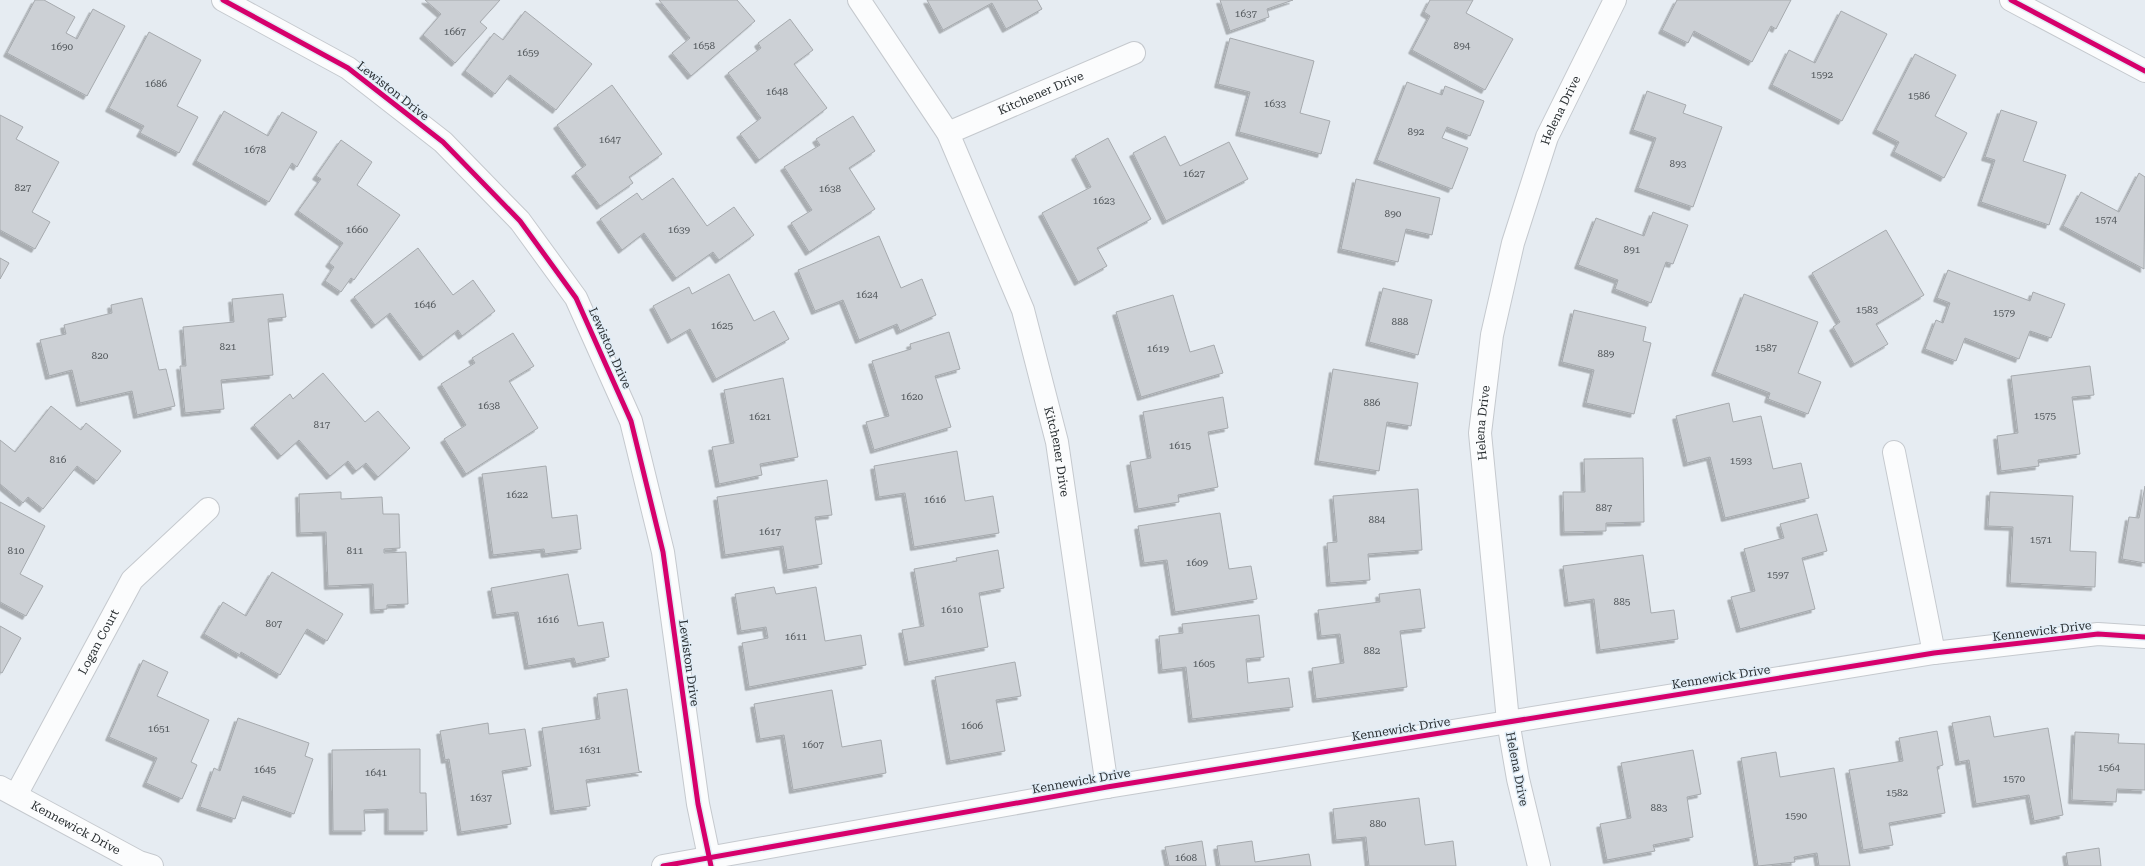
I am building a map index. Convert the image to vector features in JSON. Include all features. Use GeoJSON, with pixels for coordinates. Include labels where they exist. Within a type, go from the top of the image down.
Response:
{"type":"FeatureCollection","features":[{"type":"Feature","properties":{"kind":"street","name":"Lewiston Drive"},"geometry":{"type":"LineString","coordinates":[[223,0],[348,68],[443,142],[520,221],[576,298],[631,421],[663,552],[698,804],[710,862]]}},
{"type":"Feature","properties":{"kind":"street","name":"Kitchener Drive"},"geometry":{"type":"LineString","coordinates":[[859,0],[948,133],[1023,310],[1057,442],[1106,786]]}},
{"type":"Feature","properties":{"kind":"street","name":"Helena Drive"},"geometry":{"type":"LineString","coordinates":[[1538,866],[1518,779],[1508,721],[1501,668],[1480,433],[1492,336],[1513,243],[1547,137],[1615,0]]}},
{"type":"Feature","properties":{"kind":"street"},"geometry":{"type":"LineString","coordinates":[[2011,0],[2145,71]]}},
{"type":"Feature","properties":{"kind":"street","name":"Kitchener Drive"},"geometry":{"type":"LineString","coordinates":[[948,133],[1134,53]]}},
{"type":"Feature","properties":{"kind":"street"},"geometry":{"type":"LineString","coordinates":[[1894,452],[1934,653]]}},
{"type":"Feature","properties":{"kind":"street","name":"Logan Court"},"geometry":{"type":"LineString","coordinates":[[8,791],[132,580],[208,509]]}},
{"type":"Feature","properties":{"kind":"street","name":"Kennewick Drive"},"geometry":{"type":"LineString","coordinates":[[663,866],[710,862],[1106,786],[1934,653],[2098,634],[2145,637]]}},
{"type":"Feature","properties":{"kind":"street","name":"Kennewick Drive"},"geometry":{"type":"LineString","coordinates":[[8,791],[139,862],[152,866]]}},
{"type":"Feature","properties":{"kind":"building"},"geometry":{"type":"Polygon","coordinates":[[[35,0],[44,0],[75,17],[66,33],[77,39],[93,9],[125,26],[87,96],[7,53],[35,0]]]}},
{"type":"Feature","properties":{"kind":"building"},"geometry":{"type":"Polygon","coordinates":[[[425,0],[500,0],[480,22],[487,28],[455,63],[423,35],[441,14],[425,0]]]}},
{"type":"Feature","properties":{"kind":"building"},"geometry":{"type":"Polygon","coordinates":[[[659,0],[737,0],[755,21],[691,76],[672,53],[690,38],[659,0]]]}},
{"type":"Feature","properties":{"kind":"building"},"geometry":{"type":"Polygon","coordinates":[[[927,0],[1037,0],[1042,9],[1006,29],[992,3],[943,30],[927,0]]]}},
{"type":"Feature","properties":{"kind":"building"},"geometry":{"type":"Polygon","coordinates":[[[1220,0],[1293,0],[1267,9],[1269,17],[1230,31],[1220,0]]]}},
{"type":"Feature","properties":{"kind":"building"},"geometry":{"type":"Polygon","coordinates":[[[1430,0],[1473,0],[1466,13],[1513,39],[1485,90],[1412,50],[1430,16],[1424,12],[1430,0]]]}},
{"type":"Feature","properties":{"kind":"building"},"geometry":{"type":"Polygon","coordinates":[[[1677,0],[1791,0],[1776,29],[1771,26],[1752,62],[1694,31],[1688,43],[1662,30],[1677,0]]]}},
{"type":"Feature","properties":{"kind":"building"},"geometry":{"type":"Polygon","coordinates":[[[525,11],[592,64],[556,110],[510,75],[495,94],[465,71],[494,33],[503,40],[525,11]]]}},
{"type":"Feature","properties":{"kind":"building"},"geometry":{"type":"Polygon","coordinates":[[[1841,11],[1887,34],[1842,121],[1772,85],[1789,50],[1815,63],[1841,11]]]}},
{"type":"Feature","properties":{"kind":"building"},"geometry":{"type":"Polygon","coordinates":[[[790,19],[813,50],[794,64],[827,108],[759,160],[740,134],[761,118],[728,73],[761,48],[758,43],[790,19]]]}},
{"type":"Feature","properties":{"kind":"building"},"geometry":{"type":"Polygon","coordinates":[[[149,32],[201,60],[177,106],[198,117],[179,153],[140,133],[144,126],[109,108],[149,32]]]}},
{"type":"Feature","properties":{"kind":"building"},"geometry":{"type":"Polygon","coordinates":[[[1230,38],[1314,61],[1300,113],[1330,121],[1321,154],[1239,132],[1250,92],[1218,84],[1230,38]]]}},
{"type":"Feature","properties":{"kind":"building"},"geometry":{"type":"Polygon","coordinates":[[[1915,54],[1956,75],[1935,116],[1967,133],[1944,178],[1894,152],[1899,142],[1876,130],[1915,54]]]}},
{"type":"Feature","properties":{"kind":"building"},"geometry":{"type":"Polygon","coordinates":[[[1407,82],[1442,95],[1445,86],[1484,101],[1470,136],[1447,127],[1442,138],[1468,148],[1452,189],[1377,160],[1407,82]]]}},
{"type":"Feature","properties":{"kind":"building"},"geometry":{"type":"Polygon","coordinates":[[[612,85],[662,154],[629,177],[633,183],[600,206],[575,173],[586,165],[557,125],[612,85]]]}},
{"type":"Feature","properties":{"kind":"building"},"geometry":{"type":"Polygon","coordinates":[[[1647,91],[1686,105],[1683,113],[1722,127],[1693,207],[1638,188],[1656,138],[1633,130],[1647,91]]]}},
{"type":"Feature","properties":{"kind":"building"},"geometry":{"type":"Polygon","coordinates":[[[2001,110],[2037,122],[2023,161],[2066,175],[2049,225],[1981,202],[1995,160],[1985,157],[2001,110]]]}},
{"type":"Feature","properties":{"kind":"building"},"geometry":{"type":"Polygon","coordinates":[[[224,111],[268,136],[282,112],[317,132],[297,167],[292,163],[269,202],[196,161],[224,111]]]}},
{"type":"Feature","properties":{"kind":"building"},"geometry":{"type":"Polygon","coordinates":[[[0,115],[23,127],[16,139],[59,162],[32,212],[50,222],[35,249],[0,230],[0,115]]]}},
{"type":"Feature","properties":{"kind":"building"},"geometry":{"type":"Polygon","coordinates":[[[853,116],[875,151],[849,168],[875,209],[809,252],[791,223],[812,210],[784,167],[820,145],[816,139],[853,116]]]}},
{"type":"Feature","properties":{"kind":"building"},"geometry":{"type":"Polygon","coordinates":[[[1165,136],[1180,166],[1229,142],[1248,179],[1166,221],[1133,153],[1165,136]]]}},
{"type":"Feature","properties":{"kind":"building"},"geometry":{"type":"Polygon","coordinates":[[[1108,138],[1151,219],[1097,248],[1107,266],[1078,282],[1042,213],[1091,187],[1075,156],[1108,138]]]}},
{"type":"Feature","properties":{"kind":"building"},"geometry":{"type":"Polygon","coordinates":[[[341,140],[372,162],[357,185],[400,215],[354,280],[351,278],[341,292],[325,281],[334,267],[329,263],[343,243],[298,211],[321,179],[316,176],[341,140]]]}},
{"type":"Feature","properties":{"kind":"building"},"geometry":{"type":"Polygon","coordinates":[[[2139,173],[2145,177],[2144,269],[2063,226],[2081,192],[2119,212],[2139,173]]]}},
{"type":"Feature","properties":{"kind":"building"},"geometry":{"type":"Polygon","coordinates":[[[673,178],[707,226],[734,207],[754,235],[719,260],[713,252],[676,278],[644,233],[622,250],[600,219],[637,193],[642,200],[673,178]]]}},
{"type":"Feature","properties":{"kind":"building"},"geometry":{"type":"Polygon","coordinates":[[[1356,179],[1440,198],[1432,235],[1406,229],[1398,262],[1341,249],[1356,179]]]}},
{"type":"Feature","properties":{"kind":"building"},"geometry":{"type":"Polygon","coordinates":[[[1653,212],[1688,225],[1673,264],[1666,262],[1651,303],[1615,289],[1618,280],[1578,265],[1596,218],[1644,236],[1653,212]]]}},
{"type":"Feature","properties":{"kind":"building"},"geometry":{"type":"Polygon","coordinates":[[[1886,230],[1924,295],[1876,324],[1888,344],[1854,364],[1833,327],[1840,322],[1812,273],[1886,230]]]}},
{"type":"Feature","properties":{"kind":"building"},"geometry":{"type":"Polygon","coordinates":[[[879,236],[901,288],[922,279],[936,315],[900,331],[897,324],[859,340],[843,300],[815,311],[798,270],[879,236]]]}},
{"type":"Feature","properties":{"kind":"building"},"geometry":{"type":"Polygon","coordinates":[[[418,248],[453,295],[473,280],[495,311],[462,336],[458,330],[423,357],[390,313],[375,325],[354,297],[418,248]]]}},
{"type":"Feature","properties":{"kind":"building"},"geometry":{"type":"Polygon","coordinates":[[[0,258],[9,263],[0,279],[0,258]]]}},
{"type":"Feature","properties":{"kind":"building"},"geometry":{"type":"Polygon","coordinates":[[[1948,270],[2030,301],[2033,292],[2065,304],[2051,338],[2030,331],[2019,359],[1965,338],[1956,361],[1925,349],[1936,320],[1943,323],[1950,303],[1937,298],[1948,270]]]}},
{"type":"Feature","properties":{"kind":"building"},"geometry":{"type":"Polygon","coordinates":[[[729,274],[754,321],[774,311],[789,339],[716,379],[690,329],[671,340],[653,306],[689,287],[692,294],[729,274]]]}},
{"type":"Feature","properties":{"kind":"building"},"geometry":{"type":"Polygon","coordinates":[[[1383,288],[1432,300],[1418,355],[1369,342],[1383,288]]]}},
{"type":"Feature","properties":{"kind":"building"},"geometry":{"type":"Polygon","coordinates":[[[283,294],[286,317],[268,319],[273,375],[221,380],[224,409],[185,413],[180,366],[186,366],[183,327],[234,322],[232,299],[283,294]]]}},
{"type":"Feature","properties":{"kind":"building"},"geometry":{"type":"Polygon","coordinates":[[[1744,294],[1818,322],[1798,373],[1821,382],[1808,414],[1768,399],[1770,393],[1715,372],[1744,294]]]}},
{"type":"Feature","properties":{"kind":"building"},"geometry":{"type":"Polygon","coordinates":[[[1173,295],[1190,352],[1214,345],[1223,373],[1141,397],[1116,312],[1173,295]]]}},
{"type":"Feature","properties":{"kind":"building"},"geometry":{"type":"Polygon","coordinates":[[[142,298],[159,370],[166,369],[175,406],[137,415],[132,391],[80,403],[72,370],[49,376],[40,340],[66,334],[64,325],[112,313],[111,305],[142,298]]]}},
{"type":"Feature","properties":{"kind":"building"},"geometry":{"type":"Polygon","coordinates":[[[1574,310],[1646,327],[1643,341],[1651,343],[1634,414],[1586,403],[1594,370],[1562,362],[1574,310]]]}},
{"type":"Feature","properties":{"kind":"building"},"geometry":{"type":"Polygon","coordinates":[[[949,332],[960,369],[935,376],[951,427],[874,450],[866,422],[889,416],[872,361],[911,349],[910,344],[949,332]]]}},
{"type":"Feature","properties":{"kind":"building"},"geometry":{"type":"Polygon","coordinates":[[[513,333],[534,366],[509,381],[538,428],[466,474],[444,439],[466,425],[441,384],[475,363],[472,358],[513,333]]]}},
{"type":"Feature","properties":{"kind":"building"},"geometry":{"type":"Polygon","coordinates":[[[2090,366],[2094,395],[2072,397],[2080,454],[2038,460],[2039,466],[2001,471],[1997,436],[2018,433],[2011,376],[2090,366]]]}},
{"type":"Feature","properties":{"kind":"building"},"geometry":{"type":"Polygon","coordinates":[[[1333,369],[1418,383],[1411,426],[1387,422],[1379,471],[1318,461],[1333,369]]]}},
{"type":"Feature","properties":{"kind":"building"},"geometry":{"type":"Polygon","coordinates":[[[323,373],[365,422],[378,411],[410,448],[378,477],[366,463],[356,471],[348,461],[330,476],[299,440],[281,456],[254,425],[290,394],[293,399],[323,373]]]}},
{"type":"Feature","properties":{"kind":"building"},"geometry":{"type":"Polygon","coordinates":[[[783,378],[798,457],[760,464],[762,475],[719,484],[712,447],[734,443],[724,390],[783,378]]]}},
{"type":"Feature","properties":{"kind":"building"},"geometry":{"type":"Polygon","coordinates":[[[1223,397],[1228,428],[1208,432],[1218,487],[1178,495],[1179,502],[1138,509],[1130,462],[1151,458],[1143,412],[1223,397]]]}},
{"type":"Feature","properties":{"kind":"building"},"geometry":{"type":"Polygon","coordinates":[[[1729,403],[1733,422],[1761,416],[1773,469],[1801,463],[1809,498],[1725,518],[1710,457],[1687,463],[1676,416],[1729,403]]]}},
{"type":"Feature","properties":{"kind":"building"},"geometry":{"type":"Polygon","coordinates":[[[51,406],[81,430],[86,423],[121,451],[97,481],[77,466],[43,509],[28,497],[23,503],[0,484],[0,440],[15,452],[51,406]]]}},
{"type":"Feature","properties":{"kind":"building"},"geometry":{"type":"Polygon","coordinates":[[[957,451],[965,501],[993,496],[999,533],[914,547],[905,493],[879,497],[874,466],[957,451]]]}},
{"type":"Feature","properties":{"kind":"building"},"geometry":{"type":"Polygon","coordinates":[[[1643,458],[1644,522],[1606,523],[1606,531],[1564,532],[1563,492],[1585,492],[1584,459],[1643,458]]]}},
{"type":"Feature","properties":{"kind":"building"},"geometry":{"type":"Polygon","coordinates":[[[546,466],[552,518],[577,515],[581,549],[545,554],[544,549],[493,555],[482,474],[546,466]]]}},
{"type":"Feature","properties":{"kind":"building"},"geometry":{"type":"Polygon","coordinates":[[[827,480],[832,515],[815,517],[822,564],[787,570],[783,546],[725,555],[717,497],[827,480]]]}},
{"type":"Feature","properties":{"kind":"building"},"geometry":{"type":"Polygon","coordinates":[[[2145,486],[2145,563],[2122,559],[2129,517],[2139,518],[2145,486]]]}},
{"type":"Feature","properties":{"kind":"building"},"geometry":{"type":"Polygon","coordinates":[[[1418,489],[1422,550],[1368,554],[1370,580],[1330,583],[1327,543],[1337,542],[1333,496],[1418,489]]]}},
{"type":"Feature","properties":{"kind":"building"},"geometry":{"type":"Polygon","coordinates":[[[341,492],[341,499],[382,497],[383,514],[399,514],[400,548],[384,549],[384,553],[406,552],[408,604],[387,605],[387,609],[374,610],[373,584],[328,586],[326,532],[300,533],[299,494],[341,492]]]}},
{"type":"Feature","properties":{"kind":"building"},"geometry":{"type":"Polygon","coordinates":[[[1990,492],[2073,496],[2070,551],[2096,552],[2095,587],[2010,583],[2013,527],[1988,526],[1990,492]]]}},
{"type":"Feature","properties":{"kind":"building"},"geometry":{"type":"Polygon","coordinates":[[[0,502],[45,526],[20,574],[43,586],[26,616],[0,602],[0,502]]]}},
{"type":"Feature","properties":{"kind":"building"},"geometry":{"type":"Polygon","coordinates":[[[1220,513],[1229,569],[1251,566],[1257,599],[1175,612],[1167,560],[1144,563],[1138,526],[1220,513]]]}},
{"type":"Feature","properties":{"kind":"building"},"geometry":{"type":"Polygon","coordinates":[[[1817,514],[1827,551],[1802,558],[1815,609],[1740,629],[1731,597],[1755,591],[1744,549],[1784,538],[1780,524],[1817,514]]]}},
{"type":"Feature","properties":{"kind":"building"},"geometry":{"type":"Polygon","coordinates":[[[998,550],[1004,588],[979,593],[988,647],[908,662],[902,630],[924,626],[914,569],[957,561],[956,558],[998,550]]]}},
{"type":"Feature","properties":{"kind":"building"},"geometry":{"type":"Polygon","coordinates":[[[1643,555],[1651,613],[1674,610],[1678,639],[1600,650],[1594,599],[1568,603],[1563,566],[1643,555]]]}},
{"type":"Feature","properties":{"kind":"building"},"geometry":{"type":"Polygon","coordinates":[[[272,572],[343,614],[327,641],[307,629],[280,675],[241,652],[240,655],[204,634],[223,602],[246,616],[272,572]]]}},
{"type":"Feature","properties":{"kind":"building"},"geometry":{"type":"Polygon","coordinates":[[[568,574],[578,626],[603,622],[609,657],[576,664],[574,658],[528,666],[518,612],[496,615],[491,588],[568,574]]]}},
{"type":"Feature","properties":{"kind":"building"},"geometry":{"type":"Polygon","coordinates":[[[774,587],[776,594],[816,587],[825,641],[861,635],[866,665],[749,687],[742,643],[768,638],[766,627],[741,631],[735,594],[774,587]]]}},
{"type":"Feature","properties":{"kind":"building"},"geometry":{"type":"Polygon","coordinates":[[[1420,589],[1425,628],[1400,631],[1407,687],[1316,699],[1312,668],[1344,663],[1340,634],[1321,636],[1318,610],[1380,602],[1379,594],[1420,589]]]}},
{"type":"Feature","properties":{"kind":"building"},"geometry":{"type":"Polygon","coordinates":[[[1259,615],[1264,657],[1246,659],[1248,683],[1289,678],[1293,707],[1192,719],[1186,667],[1162,670],[1159,636],[1183,633],[1182,624],[1259,615]]]}},
{"type":"Feature","properties":{"kind":"building"},"geometry":{"type":"Polygon","coordinates":[[[0,626],[21,638],[2,673],[0,672],[0,626]]]}},
{"type":"Feature","properties":{"kind":"building"},"geometry":{"type":"Polygon","coordinates":[[[143,660],[168,672],[157,696],[209,720],[191,762],[197,765],[182,799],[146,783],[157,758],[109,737],[143,660]]]}},
{"type":"Feature","properties":{"kind":"building"},"geometry":{"type":"Polygon","coordinates":[[[1015,662],[1021,696],[996,700],[1005,751],[950,761],[935,677],[1015,662]]]}},
{"type":"Feature","properties":{"kind":"building"},"geometry":{"type":"Polygon","coordinates":[[[627,689],[639,771],[642,772],[586,780],[590,806],[554,811],[542,728],[600,719],[597,694],[627,689]]]}},
{"type":"Feature","properties":{"kind":"building"},"geometry":{"type":"Polygon","coordinates":[[[832,690],[842,747],[881,740],[886,773],[793,790],[784,735],[760,739],[754,704],[832,690]]]}},
{"type":"Feature","properties":{"kind":"building"},"geometry":{"type":"Polygon","coordinates":[[[1990,716],[1994,737],[2048,728],[2063,815],[2034,821],[2029,795],[1976,804],[1969,760],[1959,762],[1952,723],[1990,716]]]}},
{"type":"Feature","properties":{"kind":"building"},"geometry":{"type":"Polygon","coordinates":[[[238,718],[309,743],[305,756],[313,759],[294,814],[243,796],[235,819],[200,807],[214,768],[220,771],[238,718]]]}},
{"type":"Feature","properties":{"kind":"building"},"geometry":{"type":"Polygon","coordinates":[[[488,723],[489,734],[525,729],[531,766],[502,771],[511,824],[461,832],[449,759],[445,760],[440,731],[488,723]]]}},
{"type":"Feature","properties":{"kind":"building"},"geometry":{"type":"Polygon","coordinates":[[[1937,731],[1943,765],[1937,767],[1945,813],[1889,823],[1893,845],[1863,850],[1849,770],[1903,761],[1899,738],[1937,731]]]}},
{"type":"Feature","properties":{"kind":"building"},"geometry":{"type":"Polygon","coordinates":[[[2075,732],[2119,734],[2118,743],[2145,744],[2145,790],[2117,789],[2116,802],[2072,800],[2075,732]]]}},
{"type":"Feature","properties":{"kind":"building"},"geometry":{"type":"Polygon","coordinates":[[[420,749],[420,793],[426,793],[427,831],[388,831],[388,809],[364,810],[365,831],[333,831],[332,750],[420,749]]]}},
{"type":"Feature","properties":{"kind":"building"},"geometry":{"type":"Polygon","coordinates":[[[1693,750],[1701,794],[1687,797],[1693,837],[1653,845],[1655,851],[1607,860],[1600,824],[1631,818],[1621,763],[1693,750]]]}},
{"type":"Feature","properties":{"kind":"building"},"geometry":{"type":"Polygon","coordinates":[[[1776,752],[1780,777],[1834,768],[1850,866],[1819,866],[1817,853],[1794,857],[1795,862],[1758,866],[1741,758],[1776,752]]]}},
{"type":"Feature","properties":{"kind":"building"},"geometry":{"type":"Polygon","coordinates":[[[1419,798],[1425,845],[1453,841],[1456,866],[1369,866],[1366,837],[1336,840],[1333,809],[1419,798]]]}},
{"type":"Feature","properties":{"kind":"building"},"geometry":{"type":"Polygon","coordinates":[[[1202,841],[1206,866],[1169,866],[1165,847],[1202,841]]]}},
{"type":"Feature","properties":{"kind":"building"},"geometry":{"type":"Polygon","coordinates":[[[1252,841],[1255,862],[1309,854],[1311,866],[1220,866],[1217,846],[1252,841]]]}},
{"type":"Feature","properties":{"kind":"building"},"geometry":{"type":"Polygon","coordinates":[[[2099,848],[2101,866],[2068,866],[2066,853],[2099,848]]]}},
{"type":"Feature","properties":{"kind":"cycle path"},"geometry":{"type":"LineString","coordinates":[[223,0],[348,68],[443,142],[520,221],[576,298],[631,421],[663,552],[698,804],[711,866]]}},
{"type":"Feature","properties":{"kind":"cycle path"},"geometry":{"type":"LineString","coordinates":[[2011,0],[2145,71]]}},
{"type":"Feature","properties":{"kind":"cycle path"},"geometry":{"type":"LineString","coordinates":[[663,866],[1107,787],[1934,653],[2098,634],[2145,637]]}}]}
